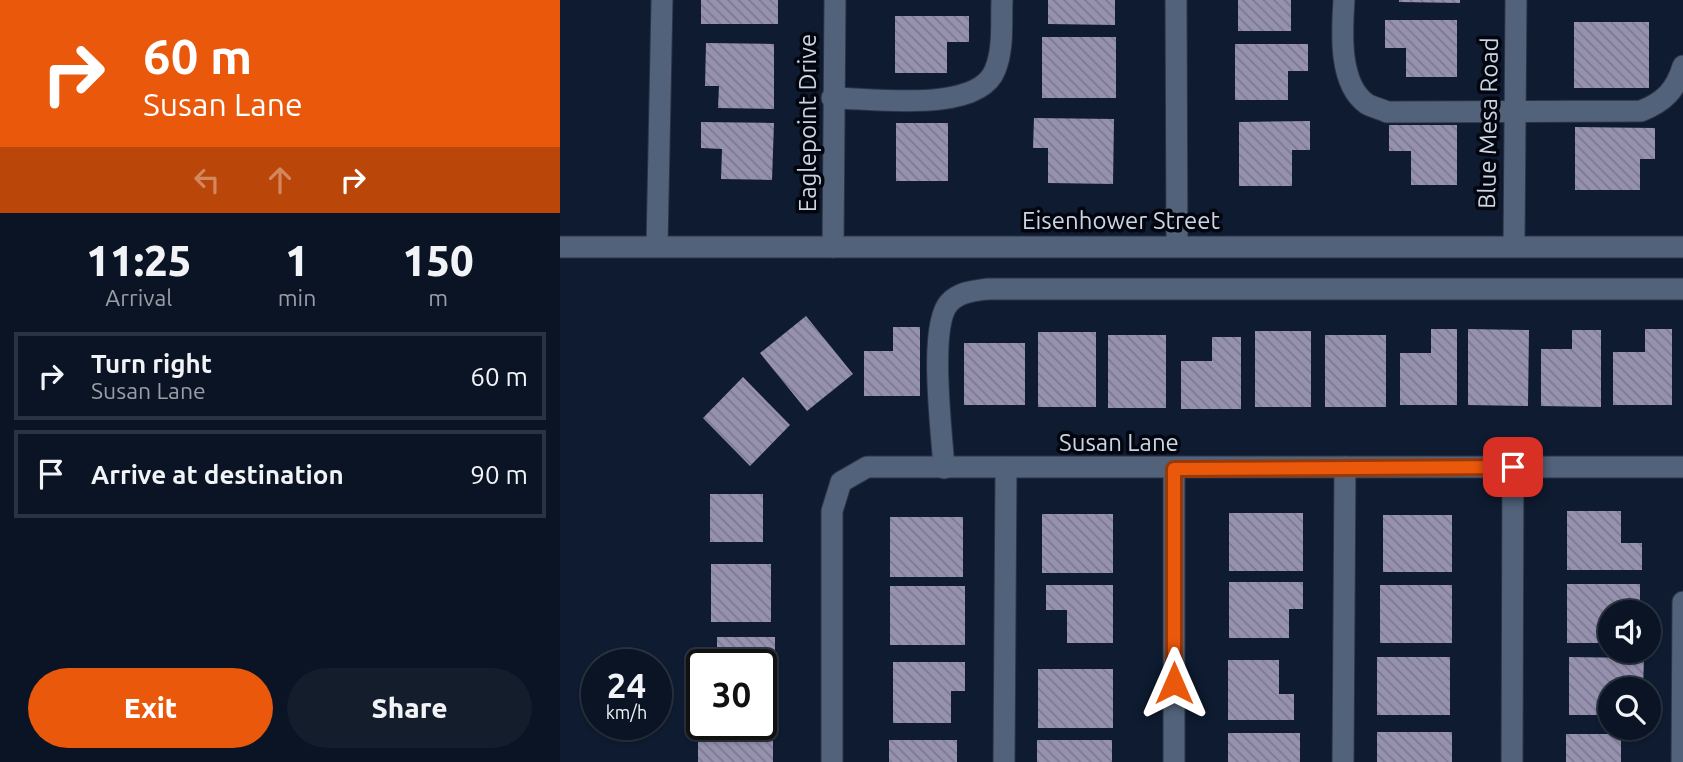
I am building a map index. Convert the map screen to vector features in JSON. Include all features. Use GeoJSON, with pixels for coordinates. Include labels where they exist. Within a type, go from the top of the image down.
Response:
{"type":"FeatureCollection","features":[{"type":"Feature","properties":{"kind":"street"},"geometry":{"type":"LineString","coordinates":[[657,246],[662,0]]}},
{"type":"Feature","properties":{"kind":"street","name":"Eaglepoint Drive"},"geometry":{"type":"LineString","coordinates":[[833,247],[832,98],[835,0]]}},
{"type":"Feature","properties":{"kind":"street"},"geometry":{"type":"LineString","coordinates":[[832,98],[949,100],[974,93],[995,73],[1001,47],[1002,0]]}},
{"type":"Feature","properties":{"kind":"street"},"geometry":{"type":"LineString","coordinates":[[1176,0],[1177,246]]}},
{"type":"Feature","properties":{"kind":"street"},"geometry":{"type":"LineString","coordinates":[[1343,0],[1344,52],[1350,83],[1366,103],[1387,111],[1641,111],[1657,105],[1669,95],[1683,66]]}},
{"type":"Feature","properties":{"kind":"street","name":"Blue Mesa Road"},"geometry":{"type":"LineString","coordinates":[[1514,246],[1516,0]]}},
{"type":"Feature","properties":{"kind":"street","name":"Eisenhower Street"},"geometry":{"type":"LineString","coordinates":[[560,247],[1683,247]]}},
{"type":"Feature","properties":{"kind":"street"},"geometry":{"type":"LineString","coordinates":[[944,468],[937,341],[939,318],[948,303],[962,293],[988,289],[1683,289]]}},
{"type":"Feature","properties":{"kind":"street","name":"Susan Lane"},"geometry":{"type":"LineString","coordinates":[[832,762],[832,511],[841,482],[867,467],[1683,467]]}},
{"type":"Feature","properties":{"kind":"street"},"geometry":{"type":"LineString","coordinates":[[1343,762],[1345,467]]}},
{"type":"Feature","properties":{"kind":"street"},"geometry":{"type":"LineString","coordinates":[[1512,762],[1513,467]]}},
{"type":"Feature","properties":{"kind":"street"},"geometry":{"type":"LineString","coordinates":[[1004,762],[1006,469]]}},
{"type":"Feature","properties":{"kind":"street"},"geometry":{"type":"LineString","coordinates":[[1174,469],[1174,762]]}},
{"type":"Feature","properties":{"kind":"street"},"geometry":{"type":"LineString","coordinates":[[1682,762],[1683,602]]}},
{"type":"Feature","properties":{"kind":"building"},"geometry":{"type":"Polygon","coordinates":[[[701,0],[778,0],[778,24],[701,24],[701,0]]]}},
{"type":"Feature","properties":{"kind":"building"},"geometry":{"type":"Polygon","coordinates":[[[1048,0],[1115,0],[1115,25],[1048,24],[1048,0]]]}},
{"type":"Feature","properties":{"kind":"building"},"geometry":{"type":"Polygon","coordinates":[[[1238,0],[1291,0],[1291,31],[1238,31],[1238,0]]]}},
{"type":"Feature","properties":{"kind":"building"},"geometry":{"type":"Polygon","coordinates":[[[1460,0],[1460,3],[1399,2],[1460,0]]]}},
{"type":"Feature","properties":{"kind":"building"},"geometry":{"type":"Polygon","coordinates":[[[895,16],[969,16],[969,42],[947,42],[947,73],[895,73],[895,16]]]}},
{"type":"Feature","properties":{"kind":"building"},"geometry":{"type":"Polygon","coordinates":[[[1385,20],[1457,20],[1457,77],[1406,77],[1406,48],[1385,48],[1385,20]]]}},
{"type":"Feature","properties":{"kind":"building"},"geometry":{"type":"Polygon","coordinates":[[[1574,22],[1649,22],[1649,88],[1574,88],[1574,22]]]}},
{"type":"Feature","properties":{"kind":"building"},"geometry":{"type":"Polygon","coordinates":[[[1042,37],[1116,37],[1116,98],[1042,98],[1042,37]]]}},
{"type":"Feature","properties":{"kind":"building"},"geometry":{"type":"Polygon","coordinates":[[[706,43],[774,44],[774,109],[718,108],[719,86],[705,86],[706,43]]]}},
{"type":"Feature","properties":{"kind":"building"},"geometry":{"type":"Polygon","coordinates":[[[1235,44],[1308,44],[1308,71],[1288,71],[1288,100],[1235,100],[1235,44]]]}},
{"type":"Feature","properties":{"kind":"building"},"geometry":{"type":"Polygon","coordinates":[[[1034,118],[1114,119],[1113,184],[1048,183],[1048,148],[1033,148],[1034,118]]]}},
{"type":"Feature","properties":{"kind":"building"},"geometry":{"type":"Polygon","coordinates":[[[1310,121],[1310,150],[1292,150],[1292,186],[1239,186],[1239,122],[1310,121]]]}},
{"type":"Feature","properties":{"kind":"building"},"geometry":{"type":"Polygon","coordinates":[[[701,122],[774,123],[772,180],[721,179],[722,149],[701,148],[701,122]]]}},
{"type":"Feature","properties":{"kind":"building"},"geometry":{"type":"Polygon","coordinates":[[[896,123],[948,123],[948,181],[896,181],[896,123]]]}},
{"type":"Feature","properties":{"kind":"building"},"geometry":{"type":"Polygon","coordinates":[[[1389,125],[1457,125],[1457,185],[1411,185],[1411,151],[1389,151],[1389,125]]]}},
{"type":"Feature","properties":{"kind":"building"},"geometry":{"type":"Polygon","coordinates":[[[1575,127],[1655,128],[1655,159],[1640,159],[1640,190],[1575,190],[1575,127]]]}},
{"type":"Feature","properties":{"kind":"building"},"geometry":{"type":"Polygon","coordinates":[[[806,316],[853,374],[807,411],[760,353],[806,316]]]}},
{"type":"Feature","properties":{"kind":"building"},"geometry":{"type":"Polygon","coordinates":[[[893,327],[920,327],[920,396],[864,396],[864,351],[893,351],[893,327]]]}},
{"type":"Feature","properties":{"kind":"building"},"geometry":{"type":"Polygon","coordinates":[[[1431,329],[1457,329],[1457,405],[1400,405],[1400,353],[1431,353],[1431,329]]]}},
{"type":"Feature","properties":{"kind":"building"},"geometry":{"type":"Polygon","coordinates":[[[1468,329],[1529,330],[1528,406],[1468,405],[1468,329]]]}},
{"type":"Feature","properties":{"kind":"building"},"geometry":{"type":"Polygon","coordinates":[[[1645,329],[1672,329],[1672,405],[1613,405],[1613,352],[1645,352],[1645,329]]]}},
{"type":"Feature","properties":{"kind":"building"},"geometry":{"type":"Polygon","coordinates":[[[1572,330],[1601,330],[1601,407],[1541,406],[1541,349],[1572,349],[1572,330]]]}},
{"type":"Feature","properties":{"kind":"building"},"geometry":{"type":"Polygon","coordinates":[[[1255,331],[1311,331],[1311,407],[1255,407],[1255,331]]]}},
{"type":"Feature","properties":{"kind":"building"},"geometry":{"type":"Polygon","coordinates":[[[1038,332],[1096,332],[1096,407],[1038,407],[1038,332]]]}},
{"type":"Feature","properties":{"kind":"building"},"geometry":{"type":"Polygon","coordinates":[[[1108,335],[1166,335],[1166,408],[1108,408],[1108,335]]]}},
{"type":"Feature","properties":{"kind":"building"},"geometry":{"type":"Polygon","coordinates":[[[1325,335],[1386,335],[1386,407],[1325,407],[1325,335]]]}},
{"type":"Feature","properties":{"kind":"building"},"geometry":{"type":"Polygon","coordinates":[[[1212,337],[1241,337],[1241,409],[1181,409],[1181,361],[1212,361],[1212,337]]]}},
{"type":"Feature","properties":{"kind":"building"},"geometry":{"type":"Polygon","coordinates":[[[964,343],[1025,343],[1025,405],[964,405],[964,343]]]}},
{"type":"Feature","properties":{"kind":"building"},"geometry":{"type":"Polygon","coordinates":[[[743,377],[790,425],[750,466],[703,418],[743,377]]]}},
{"type":"Feature","properties":{"kind":"building"},"geometry":{"type":"Polygon","coordinates":[[[710,494],[763,494],[763,542],[710,542],[710,494]]]}},
{"type":"Feature","properties":{"kind":"building"},"geometry":{"type":"Polygon","coordinates":[[[1567,511],[1621,511],[1621,543],[1642,543],[1642,570],[1567,570],[1567,511]]]}},
{"type":"Feature","properties":{"kind":"building"},"geometry":{"type":"Polygon","coordinates":[[[1229,513],[1303,513],[1303,571],[1229,571],[1229,513]]]}},
{"type":"Feature","properties":{"kind":"building"},"geometry":{"type":"Polygon","coordinates":[[[1042,514],[1113,514],[1113,573],[1042,573],[1042,514]]]}},
{"type":"Feature","properties":{"kind":"building"},"geometry":{"type":"Polygon","coordinates":[[[1383,515],[1452,515],[1452,572],[1383,572],[1383,515]]]}},
{"type":"Feature","properties":{"kind":"building"},"geometry":{"type":"Polygon","coordinates":[[[890,517],[963,517],[963,577],[890,577],[890,517]]]}},
{"type":"Feature","properties":{"kind":"building"},"geometry":{"type":"Polygon","coordinates":[[[711,564],[771,564],[771,622],[711,622],[711,564]]]}},
{"type":"Feature","properties":{"kind":"building"},"geometry":{"type":"Polygon","coordinates":[[[1229,582],[1303,582],[1303,609],[1289,609],[1289,638],[1229,638],[1229,582]]]}},
{"type":"Feature","properties":{"kind":"building"},"geometry":{"type":"Polygon","coordinates":[[[1567,584],[1640,584],[1640,600],[1598,600],[1598,643],[1567,643],[1567,584]]]}},
{"type":"Feature","properties":{"kind":"building"},"geometry":{"type":"Polygon","coordinates":[[[1046,585],[1113,585],[1113,643],[1067,643],[1067,610],[1046,610],[1046,585]]]}},
{"type":"Feature","properties":{"kind":"building"},"geometry":{"type":"Polygon","coordinates":[[[1380,585],[1452,585],[1452,643],[1380,643],[1380,585]]]}},
{"type":"Feature","properties":{"kind":"building"},"geometry":{"type":"Polygon","coordinates":[[[890,586],[965,586],[965,645],[890,645],[890,586]]]}},
{"type":"Feature","properties":{"kind":"building"},"geometry":{"type":"Polygon","coordinates":[[[717,637],[775,637],[775,649],[717,649],[717,637]]]}},
{"type":"Feature","properties":{"kind":"building"},"geometry":{"type":"Polygon","coordinates":[[[1377,657],[1450,657],[1450,715],[1377,715],[1377,657]]]}},
{"type":"Feature","properties":{"kind":"building"},"geometry":{"type":"Polygon","coordinates":[[[1569,657],[1598,657],[1598,663],[1644,663],[1643,677],[1598,677],[1598,715],[1569,715],[1569,657]]]}},
{"type":"Feature","properties":{"kind":"building"},"geometry":{"type":"Polygon","coordinates":[[[1228,660],[1279,660],[1279,694],[1294,694],[1294,720],[1228,720],[1228,660]]]}},
{"type":"Feature","properties":{"kind":"building"},"geometry":{"type":"Polygon","coordinates":[[[893,662],[965,662],[965,691],[951,691],[951,723],[893,723],[893,662]]]}},
{"type":"Feature","properties":{"kind":"building"},"geometry":{"type":"Polygon","coordinates":[[[1038,669],[1113,669],[1113,728],[1038,728],[1038,669]]]}},
{"type":"Feature","properties":{"kind":"building"},"geometry":{"type":"Polygon","coordinates":[[[1377,732],[1452,732],[1452,762],[1377,762],[1377,732]]]}},
{"type":"Feature","properties":{"kind":"building"},"geometry":{"type":"Polygon","coordinates":[[[1228,733],[1300,733],[1300,762],[1228,762],[1228,733]]]}},
{"type":"Feature","properties":{"kind":"building"},"geometry":{"type":"Polygon","coordinates":[[[1566,734],[1598,734],[1598,740],[1621,740],[1621,762],[1566,762],[1566,734]]]}},
{"type":"Feature","properties":{"kind":"building"},"geometry":{"type":"Polygon","coordinates":[[[698,740],[773,740],[773,762],[698,762],[698,740]]]}},
{"type":"Feature","properties":{"kind":"building"},"geometry":{"type":"Polygon","coordinates":[[[889,740],[957,740],[957,762],[889,762],[889,740]]]}},
{"type":"Feature","properties":{"kind":"building"},"geometry":{"type":"Polygon","coordinates":[[[1037,740],[1112,740],[1112,762],[1037,762],[1037,740]]]}},
{"type":"Feature","properties":{"kind":"route"},"geometry":{"type":"LineString","coordinates":[[1174,683],[1174,469],[1513,467]]}}]}
